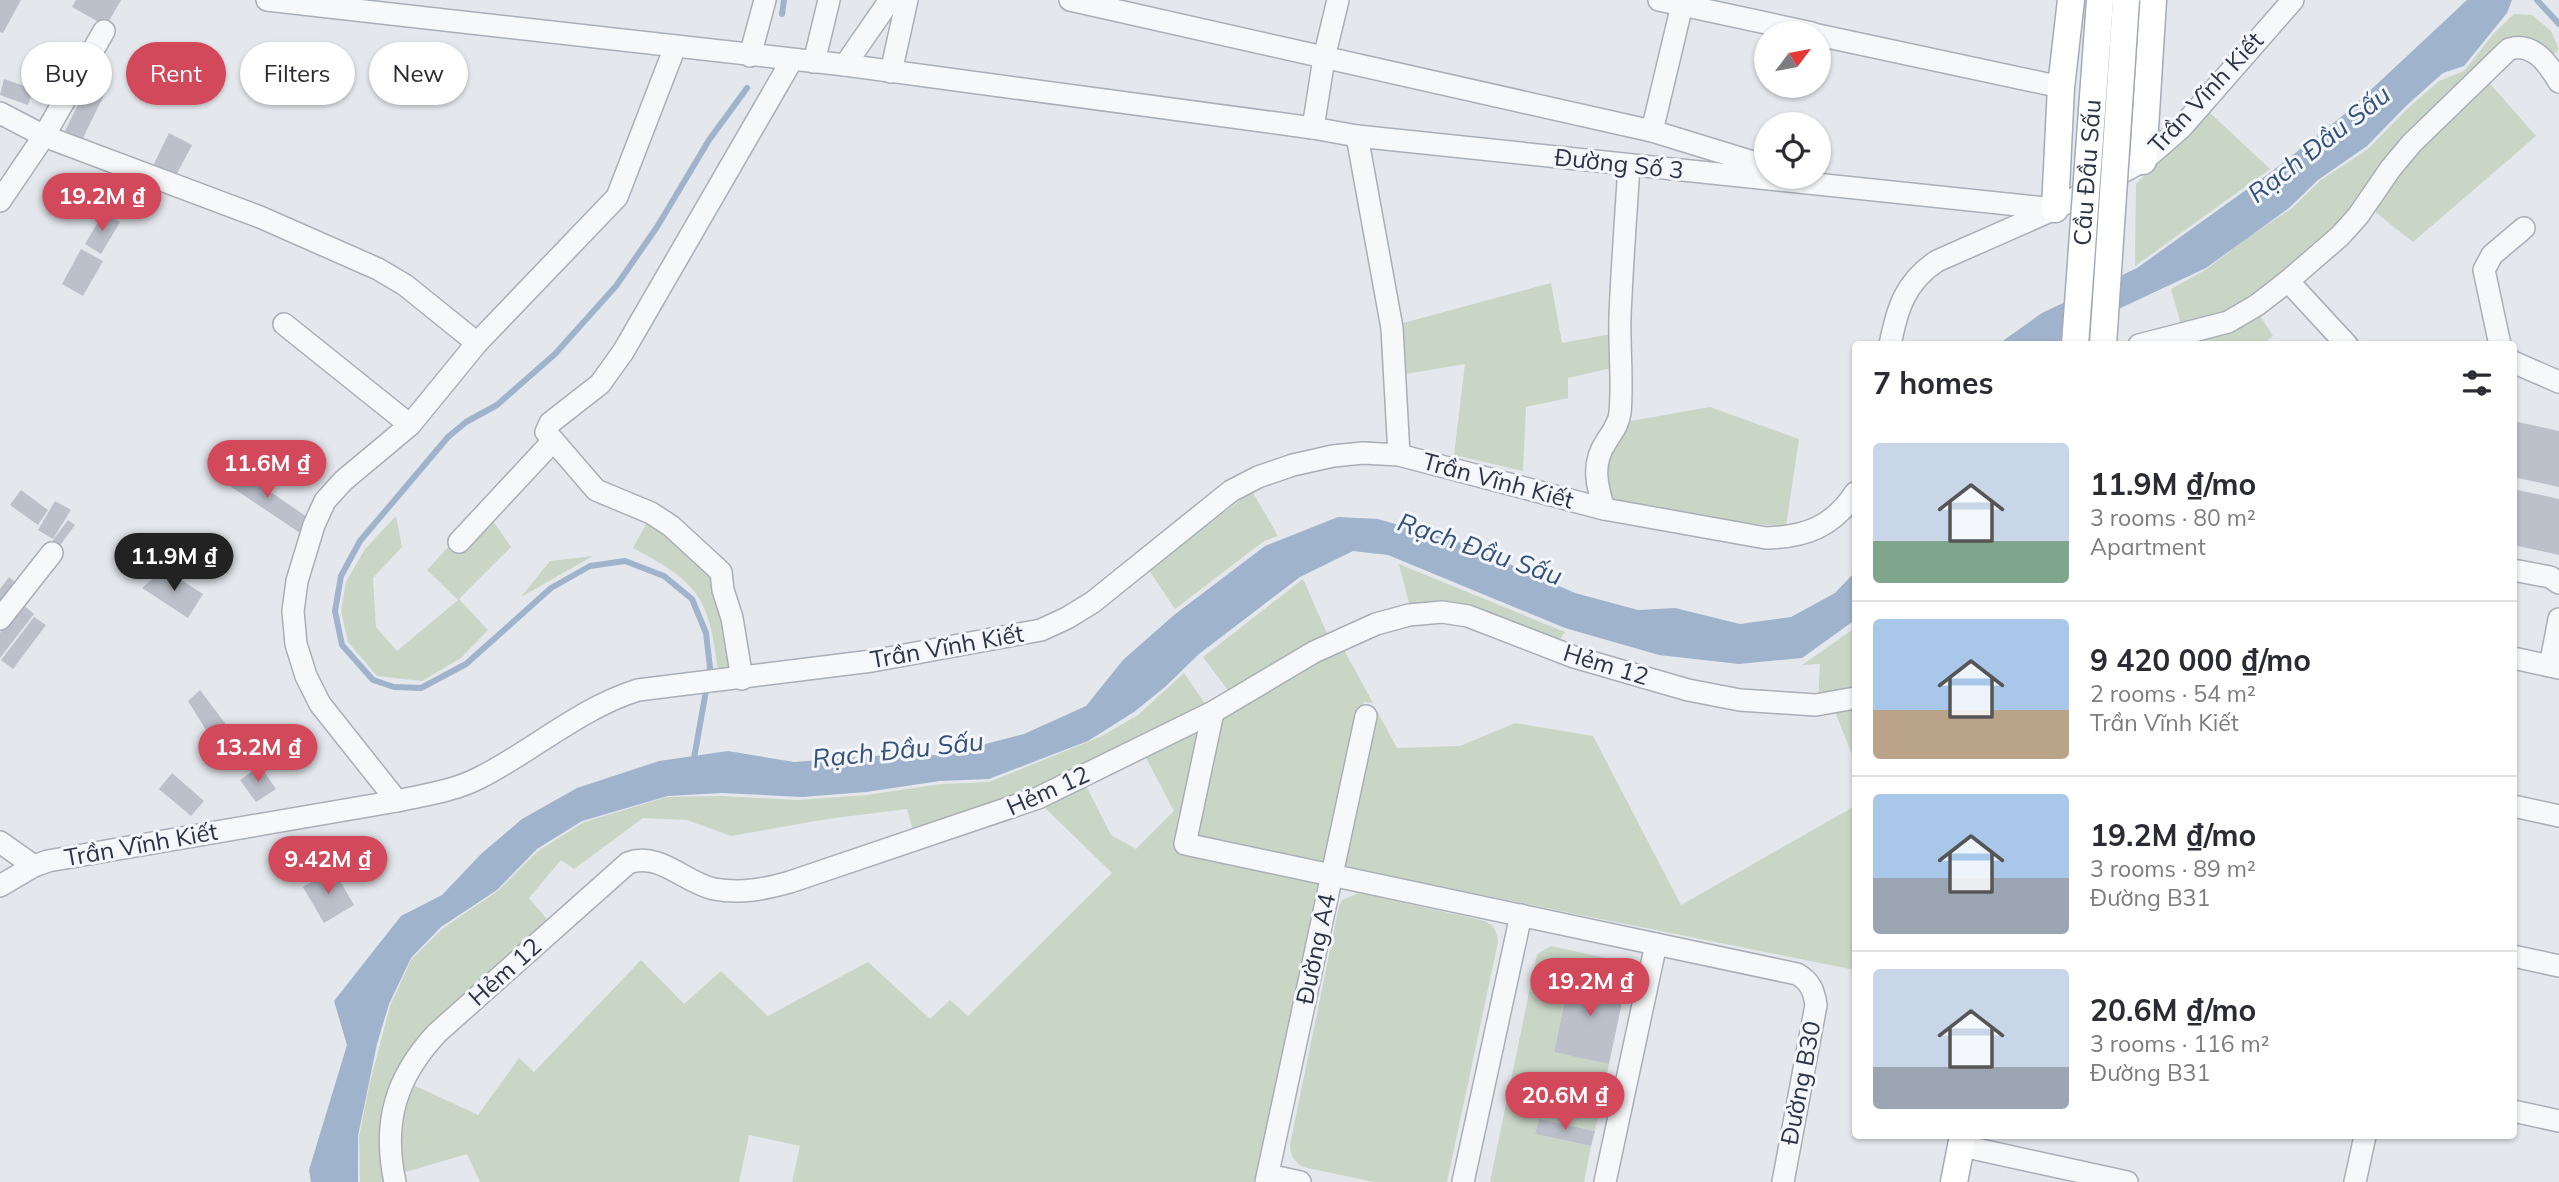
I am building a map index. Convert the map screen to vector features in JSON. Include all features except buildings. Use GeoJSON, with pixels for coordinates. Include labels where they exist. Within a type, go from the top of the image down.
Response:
{"type":"FeatureCollection","features":[{"type":"Feature","properties":{"kind":"main road"},"geometry":{"type":"LineString","coordinates":[[2055,209],[2061,87],[2071,0]]}},
{"type":"Feature","properties":{"kind":"main road","name":"Cầu Đầu Sấu"},"geometry":{"type":"LineString","coordinates":[[2076,341],[2100,0]]}},
{"type":"Feature","properties":{"kind":"main road","name":"Cầu Đầu Sấu"},"geometry":{"type":"LineString","coordinates":[[2103,341],[2126,0]]}},
{"type":"Feature","properties":{"kind":"main road"},"geometry":{"type":"LineString","coordinates":[[2143,161],[2153,0]]}},
{"type":"Feature","properties":{"kind":"main road"},"geometry":{"type":"LineString","coordinates":[[1954,1182],[1972,1140]]}},
{"type":"Feature","properties":{"kind":"main road"},"geometry":{"type":"LineString","coordinates":[[1970,1182],[1972,1140]]}},
{"type":"Feature","properties":{"kind":"street","name":"Đường Số 3"},"geometry":{"type":"LineString","coordinates":[[267,0],[845,65],[1357,136],[1754,178]]}},
{"type":"Feature","properties":{"kind":"street"},"geometry":{"type":"LineString","coordinates":[[750,56],[765,0]]}},
{"type":"Feature","properties":{"kind":"street"},"geometry":{"type":"LineString","coordinates":[[814,62],[829,0]]}},
{"type":"Feature","properties":{"kind":"street"},"geometry":{"type":"LineString","coordinates":[[845,65],[890,0]]}},
{"type":"Feature","properties":{"kind":"street"},"geometry":{"type":"LineString","coordinates":[[891,72],[907,0]]}},
{"type":"Feature","properties":{"kind":"street"},"geometry":{"type":"LineString","coordinates":[[1070,0],[1652,131],[1754,162]]}},
{"type":"Feature","properties":{"kind":"street"},"geometry":{"type":"LineString","coordinates":[[1313,128],[1324,58],[1338,0]]}},
{"type":"Feature","properties":{"kind":"street"},"geometry":{"type":"LineString","coordinates":[[1659,0],[1756,21]]}},
{"type":"Feature","properties":{"kind":"street","name":"Trần Vĩnh Kiết"},"geometry":{"type":"LineString","coordinates":[[1891,341],[1905,293],[1923,271],[1937,261],[2055,209],[2143,161],[2181,128],[2293,0]]}},
{"type":"Feature","properties":{"kind":"street"},"geometry":{"type":"LineString","coordinates":[[1652,131],[1682,5]]}},
{"type":"Feature","properties":{"kind":"street"},"geometry":{"type":"LineString","coordinates":[[0,201],[44,135],[104,31]]}},
{"type":"Feature","properties":{"kind":"street"},"geometry":{"type":"LineString","coordinates":[[1831,37],[2061,87]]}},
{"type":"Feature","properties":{"kind":"street"},"geometry":{"type":"LineString","coordinates":[[2154,341],[2228,322],[2257,305],[2288,281],[2340,236],[2412,143],[2509,50],[2519,46],[2527,48],[2556,69]]}},
{"type":"Feature","properties":{"kind":"street"},"geometry":{"type":"LineString","coordinates":[[397,801],[320,704],[306,676],[296,644],[293,611],[304,553],[325,501],[343,481],[410,425],[477,343],[617,197],[675,47]]}},
{"type":"Feature","properties":{"kind":"street"},"geometry":{"type":"LineString","coordinates":[[733,680],[732,618],[723,590],[721,572],[661,519],[596,489],[546,432],[550,423],[600,384],[623,352],[792,60]]}},
{"type":"Feature","properties":{"kind":"street"},"geometry":{"type":"LineString","coordinates":[[0,113],[44,135],[260,217],[378,268],[405,285],[477,343]]}},
{"type":"Feature","properties":{"kind":"street"},"geometry":{"type":"LineString","coordinates":[[1357,136],[1392,328],[1399,455]]}},
{"type":"Feature","properties":{"kind":"street"},"geometry":{"type":"LineString","coordinates":[[1604,509],[1595,471],[1605,443],[1615,430],[1620,412],[1620,317],[1629,165]]}},
{"type":"Feature","properties":{"kind":"street","name":"Đường Số 3"},"geometry":{"type":"LineString","coordinates":[[1831,186],[2055,209]]}},
{"type":"Feature","properties":{"kind":"street"},"geometry":{"type":"LineString","coordinates":[[2499,341],[2484,270],[2492,255],[2524,228]]}},
{"type":"Feature","properties":{"kind":"street"},"geometry":{"type":"LineString","coordinates":[[2288,281],[2343,341]]}},
{"type":"Feature","properties":{"kind":"street"},"geometry":{"type":"LineString","coordinates":[[284,324],[410,425]]}},
{"type":"Feature","properties":{"kind":"street"},"geometry":{"type":"LineString","coordinates":[[2517,364],[2559,382]]}},
{"type":"Feature","properties":{"kind":"street"},"geometry":{"type":"LineString","coordinates":[[459,542],[553,441]]}},
{"type":"Feature","properties":{"kind":"street","name":"Trần Vĩnh Kiết"},"geometry":{"type":"LineString","coordinates":[[0,886],[34,866],[61,859],[397,801],[446,790],[476,780],[617,697],[638,690],[872,661],[1041,630],[1068,618],[1093,602],[1231,491],[1258,477],[1293,465],[1333,456],[1363,453],[1399,455],[1604,509],[1766,538],[1791,537],[1810,532],[1845,508],[1852,498]]}},
{"type":"Feature","properties":{"kind":"street"},"geometry":{"type":"LineString","coordinates":[[0,619],[52,553]]}},
{"type":"Feature","properties":{"kind":"street"},"geometry":{"type":"LineString","coordinates":[[2517,571],[2550,577],[2559,583]]}},
{"type":"Feature","properties":{"kind":"street","name":"Hẻm 12"},"geometry":{"type":"LineString","coordinates":[[395,1182],[391,1133],[394,1103],[404,1077],[421,1051],[437,1033],[628,863],[640,858],[651,860],[711,888],[754,891],[781,885],[1038,798],[1213,712],[1339,640],[1376,624],[1409,615],[1442,612],[1468,616],[1574,657],[1688,690],[1740,700],[1816,705],[1852,699]]}},
{"type":"Feature","properties":{"kind":"street"},"geometry":{"type":"LineString","coordinates":[[2517,659],[2554,667],[2559,619]]}},
{"type":"Feature","properties":{"kind":"street"},"geometry":{"type":"LineString","coordinates":[[1213,712],[1185,844],[1656,944],[1605,1182]]}},
{"type":"Feature","properties":{"kind":"street","name":"Đường A4"},"geometry":{"type":"LineString","coordinates":[[1267,1179],[1366,716]]}},
{"type":"Feature","properties":{"kind":"street"},"geometry":{"type":"LineString","coordinates":[[2517,807],[2559,816]]}},
{"type":"Feature","properties":{"kind":"street"},"geometry":{"type":"LineString","coordinates":[[0,842],[34,866]]}},
{"type":"Feature","properties":{"kind":"street"},"geometry":{"type":"LineString","coordinates":[[1463,1182],[1521,915]]}},
{"type":"Feature","properties":{"kind":"street","name":"Đường B30"},"geometry":{"type":"LineString","coordinates":[[1656,944],[1797,974],[1810,985],[1815,994],[1816,1005],[1783,1182]]}},
{"type":"Feature","properties":{"kind":"street"},"geometry":{"type":"LineString","coordinates":[[2517,957],[2559,966]]}},
{"type":"Feature","properties":{"kind":"street"},"geometry":{"type":"LineString","coordinates":[[2517,1112],[2559,1121]]}},
{"type":"Feature","properties":{"kind":"street"},"geometry":{"type":"LineString","coordinates":[[2355,1182],[2364,1139]]}},
{"type":"Feature","properties":{"kind":"street"},"geometry":{"type":"LineString","coordinates":[[1972,1140],[2127,1182]]}},
{"type":"Feature","properties":{"kind":"street"},"geometry":{"type":"LineString","coordinates":[[1267,1179],[1300,1182]]}},
{"type":"Feature","properties":{"kind":"green space"},"geometry":{"type":"Polygon","coordinates":[[[2514,14],[2532,15],[2551,31],[2559,49],[2549,59],[2518,42],[2359,209],[2244,308],[2182,328],[2171,289],[2207,269],[2291,209],[2321,180],[2368,149],[2439,81],[2464,71],[2495,32],[2514,14]]]}},
{"type":"Feature","properties":{"kind":"green space"},"geometry":{"type":"Polygon","coordinates":[[[2485,78],[2536,136],[2413,242],[2369,207],[2394,170],[2485,78]]]}},
{"type":"Feature","properties":{"kind":"green space"},"geometry":{"type":"Polygon","coordinates":[[[2208,111],[2270,169],[2135,266],[2136,184],[2208,111]]]}},
{"type":"Feature","properties":{"kind":"green space"},"geometry":{"type":"Polygon","coordinates":[[[1551,283],[1562,343],[1611,334],[1611,368],[1568,378],[1568,398],[1526,407],[1523,471],[1454,455],[1465,364],[1400,375],[1396,325],[1551,283]]]}},
{"type":"Feature","properties":{"kind":"green space"},"geometry":{"type":"Polygon","coordinates":[[[2259,314],[2273,336],[2266,341],[2195,341],[2193,338],[2259,314]]]}},
{"type":"Feature","properties":{"kind":"green space"},"geometry":{"type":"Polygon","coordinates":[[[1710,407],[1799,439],[1786,526],[1606,502],[1604,465],[1625,422],[1710,407]]]}},
{"type":"Feature","properties":{"kind":"green space"},"geometry":{"type":"Polygon","coordinates":[[[1252,491],[1278,536],[1264,541],[1175,609],[1149,570],[1252,491]]]}},
{"type":"Feature","properties":{"kind":"green space"},"geometry":{"type":"Polygon","coordinates":[[[396,516],[402,547],[373,578],[376,627],[397,651],[458,600],[427,570],[450,545],[490,517],[511,547],[459,599],[488,630],[461,658],[422,681],[377,676],[348,642],[341,611],[346,582],[365,549],[396,516]]]}},
{"type":"Feature","properties":{"kind":"green space"},"geometry":{"type":"Polygon","coordinates":[[[650,517],[717,574],[736,671],[718,671],[705,609],[687,583],[633,548],[650,517]]]}},
{"type":"Feature","properties":{"kind":"green space"},"geometry":{"type":"Polygon","coordinates":[[[593,556],[521,597],[550,561],[593,556]]]}},
{"type":"Feature","properties":{"kind":"green space"},"geometry":{"type":"Polygon","coordinates":[[[1399,564],[1565,632],[1556,646],[1411,611],[1399,564]]]}},
{"type":"Feature","properties":{"kind":"green space"},"geometry":{"type":"Polygon","coordinates":[[[1303,579],[1329,638],[1230,693],[1203,657],[1303,579]]]}},
{"type":"Feature","properties":{"kind":"green space"},"geometry":{"type":"Polygon","coordinates":[[[1852,630],[1852,694],[1818,701],[1820,664],[1802,665],[1852,630]]]}},
{"type":"Feature","properties":{"kind":"green space"},"geometry":{"type":"Polygon","coordinates":[[[1343,648],[1373,703],[1364,702],[1325,863],[1195,838],[1222,716],[1343,648]]]}},
{"type":"Feature","properties":{"kind":"green space"},"geometry":{"type":"Polygon","coordinates":[[[1184,673],[1208,708],[1112,757],[915,837],[907,809],[827,819],[731,836],[687,820],[643,818],[574,869],[561,860],[529,898],[551,924],[417,1049],[390,1182],[360,1182],[359,1137],[369,1086],[390,1006],[411,960],[442,929],[499,890],[538,851],[584,822],[667,797],[722,796],[798,800],[867,795],[940,784],[989,782],[1100,737],[1138,715],[1184,673]]]}},
{"type":"Feature","properties":{"kind":"green space"},"geometry":{"type":"Polygon","coordinates":[[[1852,706],[1852,754],[1834,709],[1852,706]]]}},
{"type":"Feature","properties":{"kind":"green space"},"geometry":{"type":"Polygon","coordinates":[[[1377,711],[1397,748],[1460,746],[1515,723],[1593,736],[1681,905],[1852,808],[1852,969],[1343,867],[1377,711]]]}},
{"type":"Feature","properties":{"kind":"green space"},"geometry":{"type":"Polygon","coordinates":[[[1200,724],[1175,850],[1318,883],[1255,1182],[792,1182],[800,1146],[749,1135],[739,1182],[480,1182],[467,1154],[402,1173],[398,1131],[407,1082],[478,1115],[519,1058],[534,1072],[641,960],[684,1004],[721,971],[768,1016],[868,962],[930,1019],[950,1000],[968,1016],[1112,873],[1041,804],[1084,782],[1111,835],[1136,849],[1174,811],[1143,752],[1200,724]]]}},
{"type":"Feature","properties":{"kind":"green space"},"geometry":{"type":"Polygon","coordinates":[[[1359,893],[1485,921],[1496,932],[1498,942],[1447,1182],[1374,1182],[1303,1167],[1291,1152],[1290,1145],[1339,906],[1342,900],[1359,893]]]}},
{"type":"Feature","properties":{"kind":"green space"},"geometry":{"type":"Polygon","coordinates":[[[1551,946],[1619,961],[1627,976],[1626,983],[1571,971],[1554,1051],[1609,1064],[1595,1131],[1539,1119],[1535,1134],[1591,1146],[1584,1182],[1490,1182],[1537,954],[1551,946]]]}},
{"type":"Feature","properties":{"kind":"water","name":"Rạch Đầu Sấu"},"geometry":{"type":"Polygon","coordinates":[[[2467,0],[2512,0],[2507,13],[2464,66],[2443,73],[2367,146],[2318,180],[2289,208],[2206,268],[2078,328],[2060,341],[2003,341],[2042,313],[2137,268],[2271,172],[2346,113],[2467,0]]]}},
{"type":"Feature","properties":{"kind":"water","name":"Rạch Đầu Sấu"},"geometry":{"type":"Polygon","coordinates":[[[1338,517],[1378,519],[1459,542],[1575,593],[1638,610],[1675,608],[1740,624],[1791,617],[1835,593],[1852,575],[1852,622],[1802,658],[1739,664],[1659,655],[1565,628],[1388,555],[1353,551],[1300,577],[1199,654],[1134,712],[1088,741],[989,779],[940,781],[866,792],[802,797],[722,793],[668,796],[582,821],[537,849],[497,890],[441,927],[411,958],[389,1004],[377,1044],[358,1136],[358,1182],[311,1182],[309,1170],[347,1045],[334,1001],[401,916],[442,895],[482,853],[522,819],[577,788],[659,761],[728,751],[794,762],[870,756],[943,755],[1024,734],[1086,706],[1123,660],[1174,615],[1265,546],[1338,517]]]}},
{"type":"Feature","properties":{"kind":"waterway"},"geometry":{"type":"LineString","coordinates":[[782,14],[784,0]]}},
{"type":"Feature","properties":{"kind":"waterway"},"geometry":{"type":"LineString","coordinates":[[2537,0],[2559,24]]}},
{"type":"Feature","properties":{"kind":"waterway"},"geometry":{"type":"LineString","coordinates":[[693,764],[710,668],[706,633],[692,599],[664,576],[625,561],[590,566],[551,588],[466,664],[421,688],[394,687],[373,680],[342,645],[335,611],[341,576],[360,541],[448,437],[466,422],[497,405],[555,354],[616,286],[657,227],[709,140],[747,88]]}}]}
